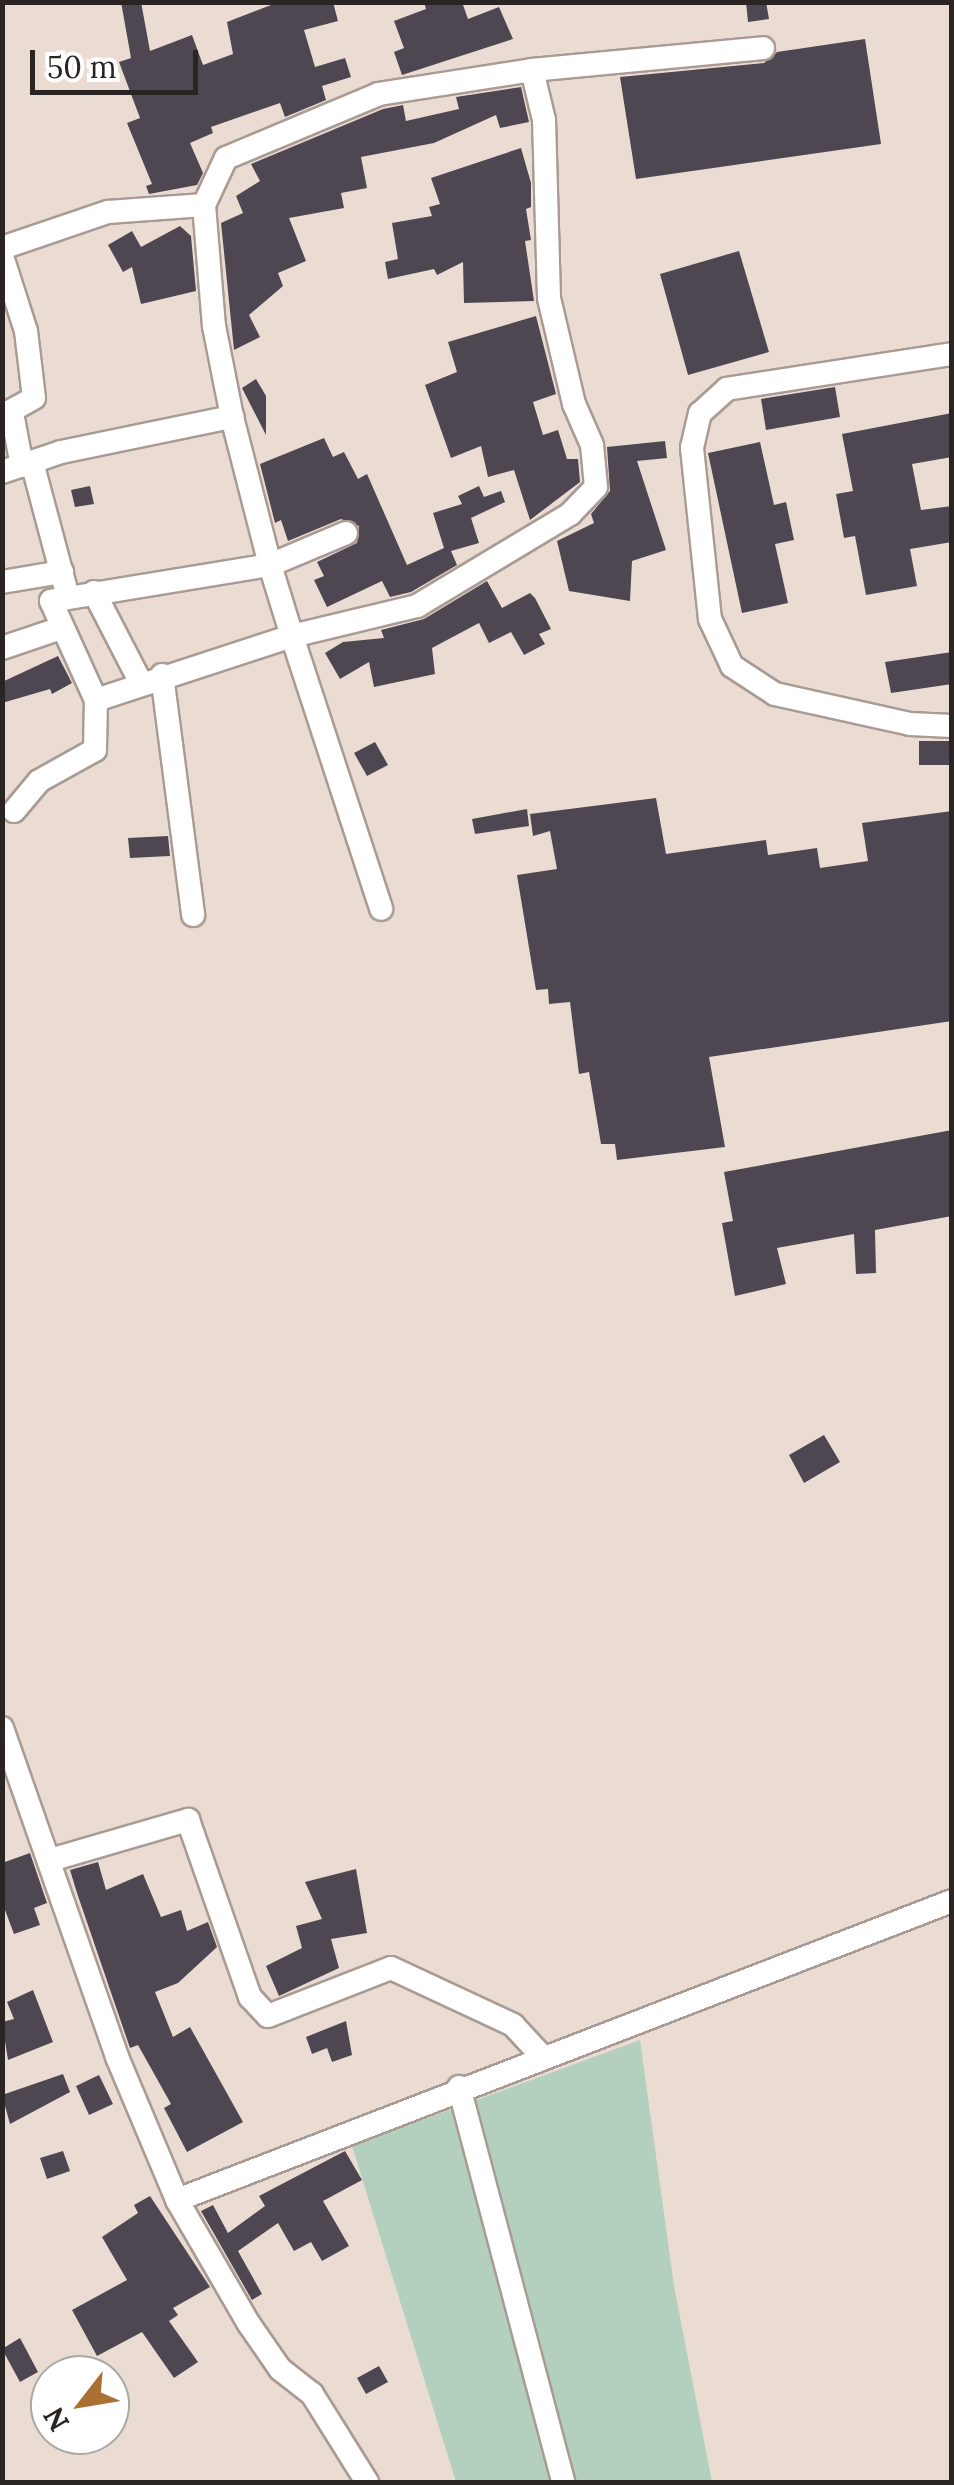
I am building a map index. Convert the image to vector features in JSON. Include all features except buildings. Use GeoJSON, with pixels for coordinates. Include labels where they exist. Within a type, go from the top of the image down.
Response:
{"type":"FeatureCollection","features":[{"type":"Feature","properties":{"kind":"street"},"geometry":{"type":"LineString","coordinates":[[381,909],[270,565],[232,417],[214,326],[204,205],[226,158],[379,94],[532,70],[763,48]]}},
{"type":"Feature","properties":{"kind":"street"},"geometry":{"type":"LineString","coordinates":[[96,700],[292,636],[417,606],[570,514],[596,487],[592,445],[570,389],[549,298],[544,120],[532,70]]}},
{"type":"Feature","properties":{"kind":"street"},"geometry":{"type":"LineString","coordinates":[[2,248],[108,212],[204,205]]}},
{"type":"Feature","properties":{"kind":"street"},"geometry":{"type":"LineString","coordinates":[[2,256],[26,331],[34,398],[7,414],[19,467],[62,572],[68,597]]}},
{"type":"Feature","properties":{"kind":"street"},"geometry":{"type":"LineString","coordinates":[[952,354],[727,389],[700,413],[692,448],[710,620],[732,666],[775,694],[910,724],[952,726]]}},
{"type":"Feature","properties":{"kind":"street"},"geometry":{"type":"LineString","coordinates":[[19,467],[232,417]]}},
{"type":"Feature","properties":{"kind":"street"},"geometry":{"type":"LineString","coordinates":[[14,812],[39,781],[95,750],[96,700],[51,601],[270,565],[346,533]]}},
{"type":"Feature","properties":{"kind":"street"},"geometry":{"type":"LineString","coordinates":[[2,582],[62,572]]}},
{"type":"Feature","properties":{"kind":"street"},"geometry":{"type":"LineString","coordinates":[[94,592],[152,679],[193,915]]}},
{"type":"Feature","properties":{"kind":"street"},"geometry":{"type":"LineString","coordinates":[[2,648],[62,628]]}},
{"type":"Feature","properties":{"kind":"street"},"geometry":{"type":"LineString","coordinates":[[2,1728],[116,2057],[177,2200],[249,2324],[280,2369],[312,2394],[367,2482]]}},
{"type":"Feature","properties":{"kind":"street"},"geometry":{"type":"LineString","coordinates":[[50,1860],[188,1820],[250,1997],[268,2016],[392,1968],[513,2024],[541,2055]]}},
{"type":"Feature","properties":{"kind":"street"},"geometry":{"type":"LineString","coordinates":[[177,2200],[541,2055],[952,1901]]}},
{"type":"Feature","properties":{"kind":"street"},"geometry":{"type":"LineString","coordinates":[[459,2087],[563,2482]]}},
{"type":"Feature","properties":{"kind":"green space"},"geometry":{"type":"Polygon","coordinates":[[[640,2040],[674,2286],[712,2482],[456,2482],[352,2146],[640,2040]]]}}]}
